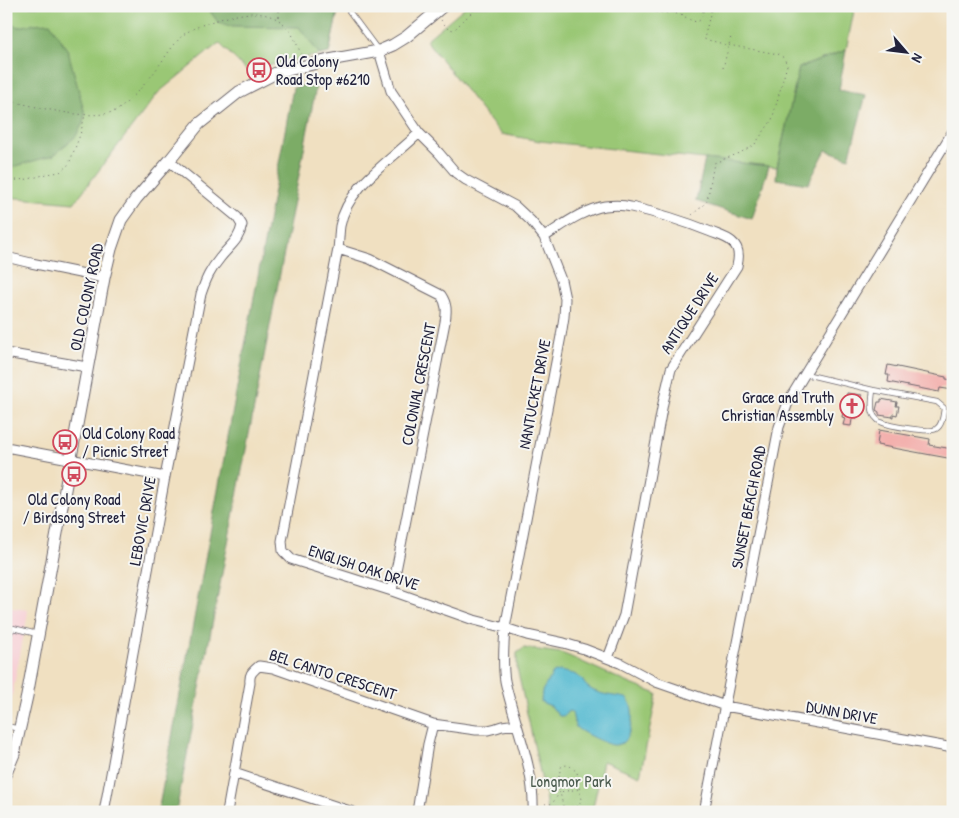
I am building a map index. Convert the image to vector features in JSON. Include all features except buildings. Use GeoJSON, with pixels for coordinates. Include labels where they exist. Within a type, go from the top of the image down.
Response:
{"type":"FeatureCollection","features":[{"type":"Feature","properties":{"kind":"street","name":"OLD COLONY ROAD"},"geometry":{"type":"LineString","coordinates":[[6,773],[14,754],[20,729],[39,634],[110,249],[122,220],[136,199],[199,124],[239,92],[276,73],[329,60],[379,51],[406,37],[439,10]]}},
{"type":"Feature","properties":{"kind":"street","name":"NANTUCKET DRIVE"},"geometry":{"type":"LineString","coordinates":[[379,51],[391,91],[419,134],[456,173],[515,206],[544,237],[561,280],[565,299],[564,317],[506,628],[504,656],[505,680],[530,777],[533,812]]}},
{"type":"Feature","properties":{"kind":"street","name":"SUNSET BEACH ROAD"},"geometry":{"type":"LineString","coordinates":[[704,812],[779,427],[789,400],[953,131]]}},
{"type":"Feature","properties":{"kind":"street","name":"ENGLISH OAK DRIVE"},"geometry":{"type":"LineString","coordinates":[[419,134],[361,185],[348,203],[340,225],[338,249],[283,534],[282,551],[292,559],[300,562],[392,591],[474,620],[564,643],[608,658],[656,682],[725,706]]}},
{"type":"Feature","properties":{"kind":"street","name":"LEBOVIC DRIVE"},"geometry":{"type":"LineString","coordinates":[[104,812],[165,477],[201,294],[207,275],[240,235],[242,225],[237,217],[169,161]]}},
{"type":"Feature","properties":{"kind":"street","name":"ANTIQUE DRIVE"},"geometry":{"type":"LineString","coordinates":[[544,237],[590,210],[607,206],[630,207],[684,222],[733,242],[739,254],[737,266],[671,369],[624,614],[608,658]]}},
{"type":"Feature","properties":{"kind":"street","name":"COLONIAL CRESCENT"},"geometry":{"type":"LineString","coordinates":[[338,249],[370,259],[441,295],[447,311],[392,591]]}},
{"type":"Feature","properties":{"kind":"street"},"geometry":{"type":"LineString","coordinates":[[6,256],[104,278]]}},
{"type":"Feature","properties":{"kind":"street"},"geometry":{"type":"LineString","coordinates":[[6,353],[87,367]]}},
{"type":"Feature","properties":{"kind":"street"},"geometry":{"type":"LineString","coordinates":[[6,447],[165,477]]}},
{"type":"Feature","properties":{"kind":"street","name":"BEL CANTO CRESCENT"},"geometry":{"type":"LineString","coordinates":[[227,812],[250,683],[249,677],[258,666],[274,668],[433,724],[488,730],[517,724]]}},
{"type":"Feature","properties":{"kind":"street","name":"DUNN DRIVE"},"geometry":{"type":"LineString","coordinates":[[725,706],[953,748]]}},
{"type":"Feature","properties":{"kind":"street"},"geometry":{"type":"LineString","coordinates":[[417,812],[433,724]]}},
{"type":"Feature","properties":{"kind":"street"},"geometry":{"type":"LineString","coordinates":[[234,773],[353,812]]}},
{"type":"Feature","properties":{"kind":"lane"},"geometry":{"type":"LineString","coordinates":[[347,6],[349,12],[379,51]]}},
{"type":"Feature","properties":{"kind":"lane"},"geometry":{"type":"LineString","coordinates":[[805,374],[873,390],[937,402],[944,408],[940,425],[936,430],[928,431],[880,422],[874,416],[872,406],[873,390]]}},
{"type":"Feature","properties":{"kind":"lane"},"geometry":{"type":"LineString","coordinates":[[6,638],[13,628],[39,634]]}},
{"type":"Feature","properties":{"kind":"lane"},"geometry":{"type":"LineString","coordinates":[[6,726],[20,729]]}},
{"type":"Feature","properties":{"kind":"path"},"geometry":{"type":"LineString","coordinates":[[279,6],[279,20]]}},
{"type":"Feature","properties":{"kind":"path"},"geometry":{"type":"LineString","coordinates":[[439,10],[448,30],[454,30],[478,6]]}},
{"type":"Feature","properties":{"kind":"path"},"geometry":{"type":"LineString","coordinates":[[652,6],[652,12],[674,13],[697,22],[703,13],[703,6]]}},
{"type":"Feature","properties":{"kind":"path"},"geometry":{"type":"LineString","coordinates":[[674,6],[674,13]]}},
{"type":"Feature","properties":{"kind":"path"},"geometry":{"type":"LineString","coordinates":[[682,15],[684,6]]}},
{"type":"Feature","properties":{"kind":"path"},"geometry":{"type":"LineString","coordinates":[[684,222],[707,202],[714,163],[755,144],[772,120],[787,65],[784,58],[778,54],[704,39],[712,6]]}},
{"type":"Feature","properties":{"kind":"path"},"geometry":{"type":"LineString","coordinates":[[6,100],[65,112],[106,114],[124,106],[147,82],[181,36],[194,28],[228,17],[252,13],[270,16],[279,20],[289,29],[307,65]]}},
{"type":"Feature","properties":{"kind":"path"},"geometry":{"type":"LineString","coordinates":[[723,68],[730,37]]}},
{"type":"Feature","properties":{"kind":"path"},"geometry":{"type":"LineString","coordinates":[[6,181],[29,179],[60,172],[73,158],[85,114]]}},
{"type":"Feature","properties":{"kind":"path"},"geometry":{"type":"LineString","coordinates":[[570,766],[577,772],[581,803],[579,806],[573,808],[563,806],[559,788],[561,767],[570,766]]}},
{"type":"Feature","properties":{"kind":"path"},"geometry":{"type":"LineString","coordinates":[[542,782],[548,782],[559,788]]}},
{"type":"Feature","properties":{"kind":"path"},"geometry":{"type":"LineString","coordinates":[[545,804],[552,804],[560,792],[580,788]]}},
{"type":"Feature","properties":{"kind":"shaded area"},"geometry":{"type":"Polygon","coordinates":[[[6,607],[28,610],[6,727],[6,607]]]}},
{"type":"Feature","properties":{"kind":"green space"},"geometry":{"type":"Polygon","coordinates":[[[6,6],[339,6],[329,53],[246,70],[219,43],[158,93],[74,203],[6,197],[6,6]]]}},
{"type":"Feature","properties":{"kind":"green space"},"geometry":{"type":"Polygon","coordinates":[[[206,6],[339,6],[329,53],[320,55],[299,27],[230,26],[218,22],[206,6]]]}},
{"type":"Feature","properties":{"kind":"green space"},"geometry":{"type":"Polygon","coordinates":[[[466,6],[855,6],[846,50],[799,68],[777,167],[540,141],[501,134],[426,40],[466,6]]]}},
{"type":"Feature","properties":{"kind":"green space"},"geometry":{"type":"Polygon","coordinates":[[[6,21],[8,24],[20,27],[31,24],[50,23],[68,51],[85,114],[83,123],[76,136],[54,155],[6,169],[6,21]]]}},
{"type":"Feature","properties":{"kind":"green space"},"geometry":{"type":"Polygon","coordinates":[[[846,50],[839,90],[866,95],[849,158],[826,150],[808,184],[776,179],[799,68],[846,50]]]}},
{"type":"Feature","properties":{"kind":"green space"},"geometry":{"type":"Polygon","coordinates":[[[317,82],[176,812],[158,812],[293,88],[317,82]]]}},
{"type":"Feature","properties":{"kind":"green space"},"geometry":{"type":"Polygon","coordinates":[[[705,159],[769,166],[752,219],[696,201],[705,159]]]}},
{"type":"Feature","properties":{"kind":"green space","name":"Longmor Park"},"geometry":{"type":"Polygon","coordinates":[[[524,648],[561,653],[657,694],[640,776],[603,761],[592,812],[547,812],[545,795],[517,668],[517,653],[524,648]]]}},
{"type":"Feature","properties":{"kind":"water"},"geometry":{"type":"Polygon","coordinates":[[[560,671],[574,674],[595,691],[626,698],[631,707],[632,720],[631,728],[622,743],[615,745],[588,735],[576,727],[572,712],[568,711],[564,716],[559,716],[551,706],[541,702],[542,691],[553,673],[560,671]]]}},
{"type":"Feature","properties":{"kind":"place","name":"Old Colony Road Stop #6210"},"geometry":{"type":"Point","coordinates":[259,70]}},
{"type":"Feature","properties":{"kind":"place","name":"Grace and Truth Christian Assembly"},"geometry":{"type":"Point","coordinates":[852,406]}},
{"type":"Feature","properties":{"kind":"place","name":"Old Colony Road / Picnic Street"},"geometry":{"type":"Point","coordinates":[65,442]}},
{"type":"Feature","properties":{"kind":"place","name":"Old Colony Road / Birdsong Street"},"geometry":{"type":"Point","coordinates":[74,474]}}]}
